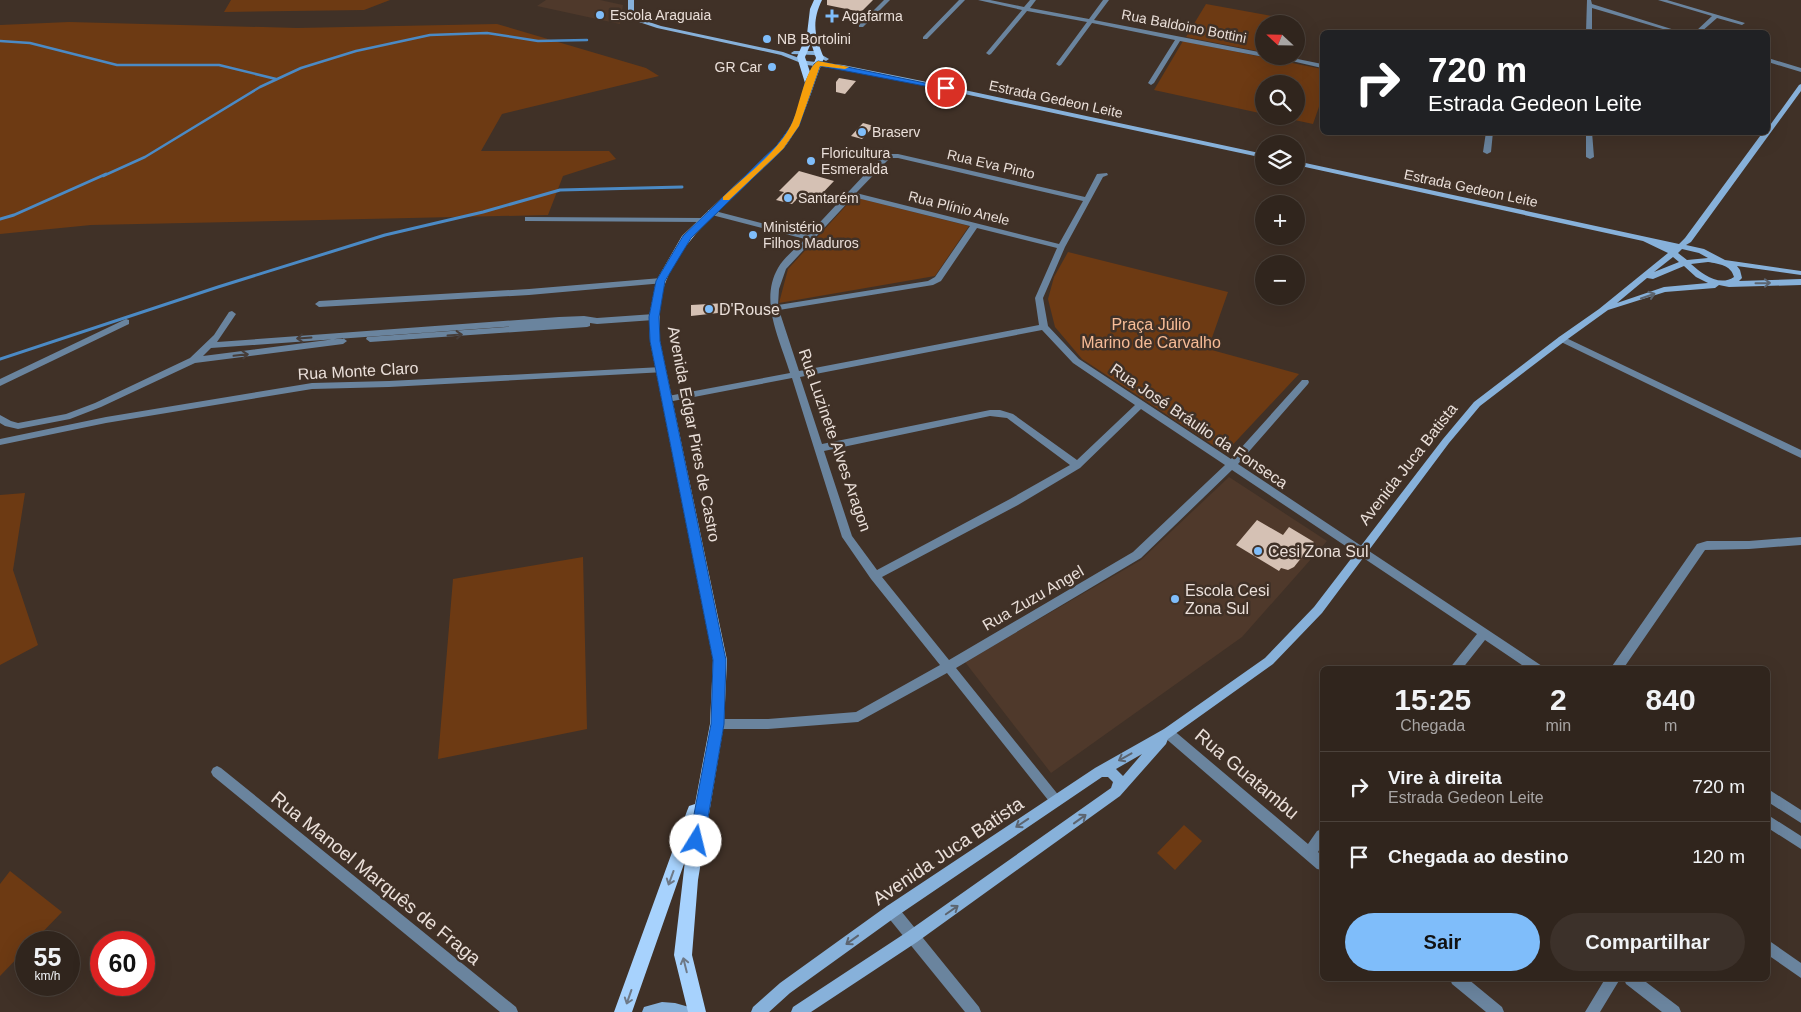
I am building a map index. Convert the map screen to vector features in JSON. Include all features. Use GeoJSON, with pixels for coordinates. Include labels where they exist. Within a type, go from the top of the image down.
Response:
{"type":"FeatureCollection","features":[{"type":"Feature","properties":{"kind":"main road","name":"Estrada Gedeon Leite"},"geometry":{"type":"LineString","coordinates":[[631,0],[631,13],[638,20],[659,27],[783,54],[819,59],[842,67],[1255,154]]}},
{"type":"Feature","properties":{"kind":"main road"},"geometry":{"type":"LineString","coordinates":[[809,83],[802,57],[811,34],[814,9],[818,0]]}},
{"type":"Feature","properties":{"kind":"main road"},"geometry":{"type":"LineString","coordinates":[[811,34],[819,59]]}},
{"type":"Feature","properties":{"kind":"main road","name":"Estrada Gedeon Leite"},"geometry":{"type":"LineString","coordinates":[[802,57],[819,59]]}},
{"type":"Feature","properties":{"kind":"main road","name":"Avenida Edgar Pires de Castro"},"geometry":{"type":"LineString","coordinates":[[697,1012],[683,955],[690,880],[718,724],[720,660],[655,341],[654,317],[660,281],[687,236],[780,147],[795,126],[819,59]]}},
{"type":"Feature","properties":{"kind":"main road"},"geometry":{"type":"LineString","coordinates":[[1770,128],[1801,86]]}},
{"type":"Feature","properties":{"kind":"main road"},"geometry":{"type":"LineString","coordinates":[[1673,253],[1688,240],[1765,135]]}},
{"type":"Feature","properties":{"kind":"main road","name":"Estrada Gedeon Leite"},"geometry":{"type":"LineString","coordinates":[[1305,165],[1701,251]]}},
{"type":"Feature","properties":{"kind":"main road","name":"Estrada Gedeon Leite"},"geometry":{"type":"LineString","coordinates":[[1640,237],[1673,253]]}},
{"type":"Feature","properties":{"kind":"main road"},"geometry":{"type":"LineString","coordinates":[[1688,240],[1691,245],[1725,262],[1736,270],[1738,278],[1736,281],[1726,284]]}},
{"type":"Feature","properties":{"kind":"main road","name":"Avenida Juca Batista"},"geometry":{"type":"LineString","coordinates":[[1701,251],[1801,273]]}},
{"type":"Feature","properties":{"kind":"main road","name":"Avenida Juca Batista"},"geometry":{"type":"LineString","coordinates":[[758,1012],[785,988],[892,911],[1099,772],[1168,733],[1269,660],[1318,610],[1446,441],[1477,404],[1602,311],[1673,253],[1704,279],[1726,284]]}},
{"type":"Feature","properties":{"kind":"main road","name":"Avenida Juca Batista"},"geometry":{"type":"LineString","coordinates":[[1638,283],[1683,262],[1708,260],[1801,273]]}},
{"type":"Feature","properties":{"kind":"main road","name":"Avenida Juca Batista"},"geometry":{"type":"LineString","coordinates":[[1602,311],[1664,290],[1726,284],[1801,282]]}},
{"type":"Feature","properties":{"kind":"main road","name":"Avenida Juca Batista"},"geometry":{"type":"LineString","coordinates":[[798,1012],[912,938],[1116,792],[1168,733]]}},
{"type":"Feature","properties":{"kind":"main road"},"geometry":{"type":"LineString","coordinates":[[1099,772],[1107,771],[1114,774],[1119,785],[1116,792]]}},
{"type":"Feature","properties":{"kind":"main road","name":"Avenida Edgar Pires de Castro"},"geometry":{"type":"LineString","coordinates":[[623,1012],[706,783]]}},
{"type":"Feature","properties":{"kind":"main road"},"geometry":{"type":"LineString","coordinates":[[649,1012],[658,1008],[673,1008],[684,1012]]}},
{"type":"Feature","properties":{"kind":"street"},"geometry":{"type":"LineString","coordinates":[[861,26],[888,0]]}},
{"type":"Feature","properties":{"kind":"street"},"geometry":{"type":"LineString","coordinates":[[925,38],[962,0]]}},
{"type":"Feature","properties":{"kind":"street","name":"Rua Baldoino Bottini"},"geometry":{"type":"LineString","coordinates":[[981,0],[1255,52]]}},
{"type":"Feature","properties":{"kind":"street"},"geometry":{"type":"LineString","coordinates":[[989,52],[1033,0]]}},
{"type":"Feature","properties":{"kind":"street"},"geometry":{"type":"LineString","coordinates":[[1059,64],[1106,0]]}},
{"type":"Feature","properties":{"kind":"street"},"geometry":{"type":"LineString","coordinates":[[1666,1],[1742,23]]}},
{"type":"Feature","properties":{"kind":"street"},"geometry":{"type":"LineString","coordinates":[[1589,30],[1589,3],[1672,30]]}},
{"type":"Feature","properties":{"kind":"street"},"geometry":{"type":"LineString","coordinates":[[1700,30],[1716,16]]}},
{"type":"Feature","properties":{"kind":"street"},"geometry":{"type":"LineString","coordinates":[[1151,83],[1178,38]]}},
{"type":"Feature","properties":{"kind":"street"},"geometry":{"type":"LineString","coordinates":[[1770,61],[1801,70]]}},
{"type":"Feature","properties":{"kind":"street"},"geometry":{"type":"LineString","coordinates":[[1305,63],[1320,66]]}},
{"type":"Feature","properties":{"kind":"street"},"geometry":{"type":"LineString","coordinates":[[1487,152],[1490,135]]}},
{"type":"Feature","properties":{"kind":"street"},"geometry":{"type":"LineString","coordinates":[[1589,135],[1590,157]]}},
{"type":"Feature","properties":{"kind":"street","name":"Rua Luzinete Alves Aragon"},"geometry":{"type":"LineString","coordinates":[[890,156],[884,159],[782,268],[774,289],[774,308],[847,536],[875,576],[1056,800]]}},
{"type":"Feature","properties":{"kind":"street","name":"Rua Eva Pinto"},"geometry":{"type":"LineString","coordinates":[[890,156],[898,156],[1086,199]]}},
{"type":"Feature","properties":{"kind":"street"},"geometry":{"type":"LineString","coordinates":[[668,399],[1044,327],[1039,298],[1061,247],[1086,199],[1100,176],[1104,175]]}},
{"type":"Feature","properties":{"kind":"street","name":"Rua Plínio Anele"},"geometry":{"type":"LineString","coordinates":[[851,194],[1061,247]]}},
{"type":"Feature","properties":{"kind":"street"},"geometry":{"type":"LineString","coordinates":[[528,219],[707,216],[810,238]]}},
{"type":"Feature","properties":{"kind":"street"},"geometry":{"type":"LineString","coordinates":[[774,308],[930,283],[938,279],[975,225]]}},
{"type":"Feature","properties":{"kind":"street"},"geometry":{"type":"LineString","coordinates":[[319,304],[529,292],[660,281]]}},
{"type":"Feature","properties":{"kind":"street"},"geometry":{"type":"LineString","coordinates":[[0,418],[8,424],[18,426],[67,416],[105,402],[193,360],[210,345],[232,314]]}},
{"type":"Feature","properties":{"kind":"street"},"geometry":{"type":"LineString","coordinates":[[210,345],[433,332],[582,326],[597,321],[654,317]]}},
{"type":"Feature","properties":{"kind":"street"},"geometry":{"type":"LineString","coordinates":[[0,383],[126,322]]}},
{"type":"Feature","properties":{"kind":"street","name":"Rua José Bráulio da Fonseca"},"geometry":{"type":"LineString","coordinates":[[1044,327],[1076,361],[1534,666]]}},
{"type":"Feature","properties":{"kind":"street"},"geometry":{"type":"LineString","coordinates":[[193,360],[433,332]]}},
{"type":"Feature","properties":{"kind":"street"},"geometry":{"type":"LineString","coordinates":[[1562,339],[1801,454]]}},
{"type":"Feature","properties":{"kind":"street","name":"Rua Monte Claro"},"geometry":{"type":"LineString","coordinates":[[0,442],[106,420],[312,386],[389,384],[662,370]]}},
{"type":"Feature","properties":{"kind":"street","name":"Rua Zuzu Angel"},"geometry":{"type":"LineString","coordinates":[[718,724],[768,724],[858,718],[948,667],[1137,555],[1231,466],[1305,382]]}},
{"type":"Feature","properties":{"kind":"street"},"geometry":{"type":"LineString","coordinates":[[875,576],[1014,502],[1077,465],[1140,405]]}},
{"type":"Feature","properties":{"kind":"street"},"geometry":{"type":"LineString","coordinates":[[820,448],[990,413],[1000,413],[1010,416],[1077,465]]}},
{"type":"Feature","properties":{"kind":"street"},"geometry":{"type":"LineString","coordinates":[[1618,666],[1701,547],[1707,545],[1749,545],[1801,541]]}},
{"type":"Feature","properties":{"kind":"street"},"geometry":{"type":"LineString","coordinates":[[1457,666],[1484,633]]}},
{"type":"Feature","properties":{"kind":"street","name":"Rua Guatambu"},"geometry":{"type":"LineString","coordinates":[[1168,733],[1320,862]]}},
{"type":"Feature","properties":{"kind":"street","name":"Rua Manoel Marquês de Fraga"},"geometry":{"type":"LineString","coordinates":[[217,772],[512,1012]]}},
{"type":"Feature","properties":{"kind":"street"},"geometry":{"type":"LineString","coordinates":[[1770,796],[1801,817]]}},
{"type":"Feature","properties":{"kind":"street"},"geometry":{"type":"LineString","coordinates":[[1770,822],[1801,843]]}},
{"type":"Feature","properties":{"kind":"street"},"geometry":{"type":"LineString","coordinates":[[1309,853],[1320,838]]}},
{"type":"Feature","properties":{"kind":"street"},"geometry":{"type":"LineString","coordinates":[[892,911],[974,1012]]}},
{"type":"Feature","properties":{"kind":"street"},"geometry":{"type":"LineString","coordinates":[[1770,948],[1801,971]]}},
{"type":"Feature","properties":{"kind":"street"},"geometry":{"type":"LineString","coordinates":[[1459,981],[1497,1012]]}},
{"type":"Feature","properties":{"kind":"street"},"geometry":{"type":"LineString","coordinates":[[1592,1012],[1612,981]]}},
{"type":"Feature","properties":{"kind":"street"},"geometry":{"type":"LineString","coordinates":[[1634,981],[1674,1012]]}},
{"type":"Feature","properties":{"kind":"shaded area","name":"Escola Araguaia"},"geometry":{"type":"Polygon","coordinates":[[[546,0],[600,0],[623,5],[620,24],[537,6],[546,0]]]}},
{"type":"Feature","properties":{"kind":"shaded area","name":"Escola Cesi Zona Sul"},"geometry":{"type":"Polygon","coordinates":[[[1229,477],[1327,541],[1242,637],[1051,773],[965,662],[1141,560],[1229,477]]]}},
{"type":"Feature","properties":{"kind":"green space"},"geometry":{"type":"Polygon","coordinates":[[[231,0],[390,0],[364,10],[224,12],[231,0]]]}},
{"type":"Feature","properties":{"kind":"green space"},"geometry":{"type":"Polygon","coordinates":[[[1206,4],[1267,15],[1255,15],[1255,51],[1186,37],[1206,4]]]}},
{"type":"Feature","properties":{"kind":"green space"},"geometry":{"type":"Polygon","coordinates":[[[69,22],[297,28],[497,24],[646,68],[659,76],[502,114],[481,151],[609,151],[616,159],[563,176],[548,215],[91,225],[0,234],[0,25],[69,22]]]}},
{"type":"Feature","properties":{"kind":"green space"},"geometry":{"type":"Polygon","coordinates":[[[1183,41],[1255,56],[1255,65],[1302,65],[1320,69],[1320,104],[1313,124],[1305,122],[1305,75],[1255,75],[1255,112],[1154,90],[1183,41]]]}},
{"type":"Feature","properties":{"kind":"green space"},"geometry":{"type":"Polygon","coordinates":[[[854,197],[969,226],[935,276],[779,303],[788,269],[854,197]]]}},
{"type":"Feature","properties":{"kind":"green space","name":"Praça Júlio Marino de Carvalho"},"geometry":{"type":"Polygon","coordinates":[[[1068,252],[1228,292],[1208,349],[1299,374],[1225,453],[1082,359],[1055,327],[1048,299],[1054,277],[1068,252]]]}},
{"type":"Feature","properties":{"kind":"green space"},"geometry":{"type":"Polygon","coordinates":[[[25,493],[13,570],[38,645],[0,665],[0,495],[25,493]]]}},
{"type":"Feature","properties":{"kind":"green space"},"geometry":{"type":"Polygon","coordinates":[[[583,557],[587,729],[438,759],[453,579],[583,557]]]}},
{"type":"Feature","properties":{"kind":"green space"},"geometry":{"type":"Polygon","coordinates":[[[1184,825],[1202,841],[1175,870],[1157,853],[1184,825]]]}},
{"type":"Feature","properties":{"kind":"green space"},"geometry":{"type":"Polygon","coordinates":[[[10,871],[62,912],[44,931],[15,931],[15,960],[0,976],[0,884],[10,871]]]}},
{"type":"Feature","properties":{"kind":"building"},"geometry":{"type":"Polygon","coordinates":[[[827,0],[873,0],[861,12],[827,5],[827,0]]]}},
{"type":"Feature","properties":{"kind":"building"},"geometry":{"type":"Polygon","coordinates":[[[839,78],[856,81],[845,94],[836,92],[836,82],[839,78]]]}},
{"type":"Feature","properties":{"kind":"building"},"geometry":{"type":"Polygon","coordinates":[[[863,123],[874,126],[862,139],[851,136],[863,123]]]}},
{"type":"Feature","properties":{"kind":"building"},"geometry":{"type":"Polygon","coordinates":[[[799,171],[834,181],[814,202],[799,197],[792,204],[776,200],[784,192],[779,191],[799,171]]]}},
{"type":"Feature","properties":{"kind":"building","name":"D'Rouse"},"geometry":{"type":"Polygon","coordinates":[[[726,303],[727,312],[691,316],[691,305],[726,303]]]}},
{"type":"Feature","properties":{"kind":"building","name":"Cesi Zona Sul"},"geometry":{"type":"Polygon","coordinates":[[[1257,520],[1283,535],[1289,527],[1314,542],[1294,567],[1288,570],[1281,568],[1279,571],[1236,545],[1257,520]]]}},
{"type":"Feature","properties":{"kind":"waterway"},"geometry":{"type":"LineString","coordinates":[[103,176],[145,157],[260,87],[301,68],[356,51],[430,35],[487,33],[538,41],[587,40]]}},
{"type":"Feature","properties":{"kind":"waterway"},"geometry":{"type":"LineString","coordinates":[[0,41],[30,43],[117,65],[219,65],[276,79]]}},
{"type":"Feature","properties":{"kind":"waterway"},"geometry":{"type":"LineString","coordinates":[[0,219],[14,215],[106,174]]}},
{"type":"Feature","properties":{"kind":"waterway"},"geometry":{"type":"LineString","coordinates":[[0,359],[218,287],[385,235],[483,212],[560,190],[682,187]]}},
{"type":"Feature","properties":{"kind":"slow traffic"},"geometry":{"type":"LineString","coordinates":[[726,198],[780,147],[795,126],[803,107],[809,83],[818,64],[845,67]]}},
{"type":"Feature","properties":{"kind":"place","name":"Escola Araguaia"},"geometry":{"type":"Point","coordinates":[600,15]}},
{"type":"Feature","properties":{"kind":"place","name":"Agafarma"},"geometry":{"type":"Point","coordinates":[832,16]}},
{"type":"Feature","properties":{"kind":"place","name":"NB Bortolini"},"geometry":{"type":"Point","coordinates":[767,39]}},
{"type":"Feature","properties":{"kind":"place","name":"GR Car"},"geometry":{"type":"Point","coordinates":[772,67]}},
{"type":"Feature","properties":{"kind":"place","name":"Braserv"},"geometry":{"type":"Point","coordinates":[862,132]}},
{"type":"Feature","properties":{"kind":"place","name":"Floricultura Esmeralda"},"geometry":{"type":"Point","coordinates":[811,161]}},
{"type":"Feature","properties":{"kind":"place","name":"Santarém"},"geometry":{"type":"Point","coordinates":[788,198]}},
{"type":"Feature","properties":{"kind":"place","name":"Ministério Filhos Maduros"},"geometry":{"type":"Point","coordinates":[753,235]}},
{"type":"Feature","properties":{"kind":"place","name":"D'Rouse"},"geometry":{"type":"Point","coordinates":[709,309]}},
{"type":"Feature","properties":{"kind":"place","name":"Cesi Zona Sul"},"geometry":{"type":"Point","coordinates":[1258,551]}},
{"type":"Feature","properties":{"kind":"place","name":"Escola Cesi Zona Sul"},"geometry":{"type":"Point","coordinates":[1175,599]}},
{"type":"Feature","properties":{"kind":"route"},"geometry":{"type":"LineString","coordinates":[[696,841],[718,724],[720,660],[655,341],[654,317],[660,281],[687,236],[780,147],[795,126],[803,107],[809,83],[818,64],[946,88]]}}]}
